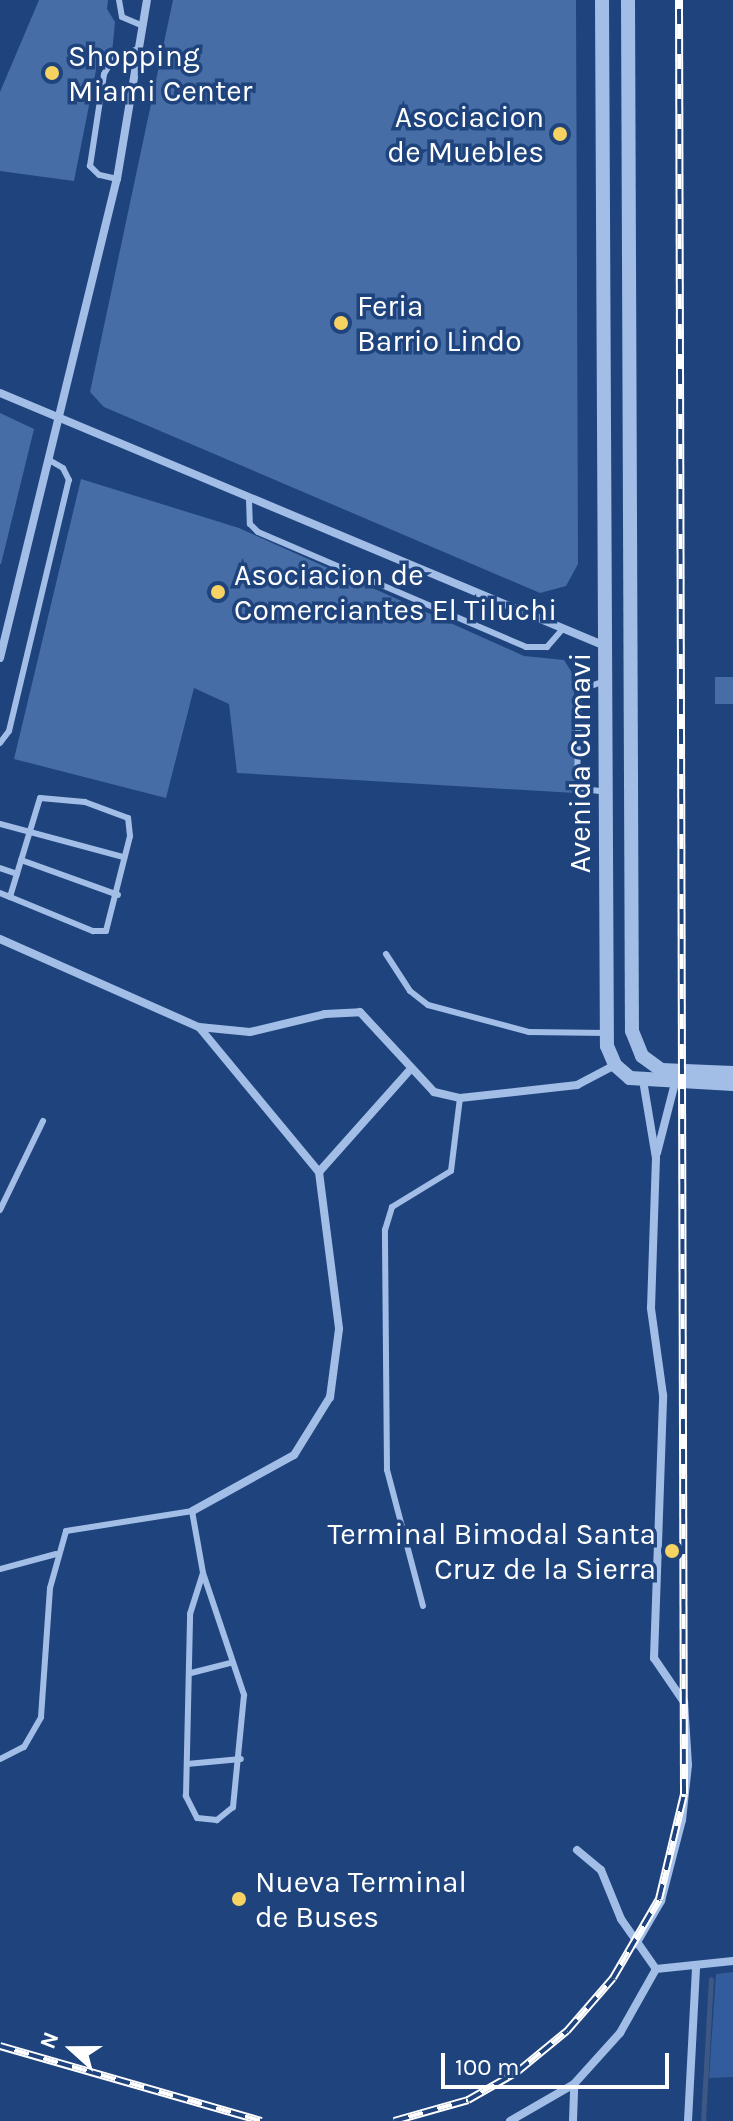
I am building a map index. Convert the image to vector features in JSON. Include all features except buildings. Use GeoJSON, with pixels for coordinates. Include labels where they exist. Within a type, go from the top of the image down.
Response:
{"type":"FeatureCollection","features":[{"type":"Feature","properties":{"kind":"street"},"geometry":{"type":"LineString","coordinates":[[0,658],[51,461],[117,179],[147,0]]}},
{"type":"Feature","properties":{"kind":"street","name":"Avenida Cumavi"},"geometry":{"type":"LineString","coordinates":[[602,0],[607,1033],[615,1065]]}},
{"type":"Feature","properties":{"kind":"street","name":"Avenida Cumavi"},"geometry":{"type":"LineString","coordinates":[[628,0],[632,1031],[642,1056],[661,1070],[733,1073]]}},
{"type":"Feature","properties":{"kind":"street"},"geometry":{"type":"LineString","coordinates":[[602,55],[628,54]]}},
{"type":"Feature","properties":{"kind":"street"},"geometry":{"type":"LineString","coordinates":[[0,393],[561,631],[605,646]]}},
{"type":"Feature","properties":{"kind":"street"},"geometry":{"type":"LineString","coordinates":[[605,459],[630,458]]}},
{"type":"Feature","properties":{"kind":"street"},"geometry":{"type":"LineString","coordinates":[[606,911],[633,910]]}},
{"type":"Feature","properties":{"kind":"street"},"geometry":{"type":"LineString","coordinates":[[0,939],[199,1027],[250,1032],[350,1010],[370,1022],[409,1071],[434,1092],[460,1098],[577,1085],[615,1065],[622,1074],[643,1080],[733,1084]]}},
{"type":"Feature","properties":{"kind":"street"},"geometry":{"type":"LineString","coordinates":[[192,1511],[294,1455],[330,1397],[339,1329],[319,1172],[199,1027]]}},
{"type":"Feature","properties":{"kind":"street"},"geometry":{"type":"LineString","coordinates":[[319,1172],[409,1071]]}},
{"type":"Feature","properties":{"kind":"street"},"geometry":{"type":"LineString","coordinates":[[636,1944],[661,1901],[682,1820],[688,1765],[684,1702],[654,1658],[663,1395],[651,1308],[656,1158],[643,1080]]}},
{"type":"Feature","properties":{"kind":"street"},"geometry":{"type":"LineString","coordinates":[[656,1158],[675,1083]]}},
{"type":"Feature","properties":{"kind":"street"},"geometry":{"type":"LineString","coordinates":[[577,1850],[601,1870],[636,1944],[656,1969]]}},
{"type":"Feature","properties":{"kind":"street"},"geometry":{"type":"LineString","coordinates":[[656,1969],[696,1968],[733,1961]]}},
{"type":"Feature","properties":{"kind":"street"},"geometry":{"type":"LineString","coordinates":[[688,2121],[696,1968]]}},
{"type":"Feature","properties":{"kind":"street"},"geometry":{"type":"LineString","coordinates":[[510,2121],[574,2084],[620,2033],[656,1969]]}},
{"type":"Feature","properties":{"kind":"street"},"geometry":{"type":"LineString","coordinates":[[573,2121],[574,2084]]}},
{"type":"Feature","properties":{"kind":"lane"},"geometry":{"type":"LineString","coordinates":[[119,0],[122,17],[143,26]]}},
{"type":"Feature","properties":{"kind":"lane"},"geometry":{"type":"LineString","coordinates":[[117,179],[99,175],[90,166],[104,74],[113,59],[138,49]]}},
{"type":"Feature","properties":{"kind":"lane"},"geometry":{"type":"LineString","coordinates":[[0,743],[9,731],[69,480],[63,468],[51,461]]}},
{"type":"Feature","properties":{"kind":"lane"},"geometry":{"type":"LineString","coordinates":[[249,500],[250,524],[258,532],[526,647],[547,647],[561,631]]}},
{"type":"Feature","properties":{"kind":"lane"},"geometry":{"type":"LineString","coordinates":[[605,681],[579,695],[577,781],[583,789],[606,792]]}},
{"type":"Feature","properties":{"kind":"lane"},"geometry":{"type":"LineString","coordinates":[[0,893],[10,897],[100,932],[110,926],[118,895],[123,857],[130,836],[128,818],[85,802],[40,798],[10,897]]}},
{"type":"Feature","properties":{"kind":"lane"},"geometry":{"type":"LineString","coordinates":[[0,824],[123,857]]}},
{"type":"Feature","properties":{"kind":"lane"},"geometry":{"type":"LineString","coordinates":[[21,860],[118,895]]}},
{"type":"Feature","properties":{"kind":"lane"},"geometry":{"type":"LineString","coordinates":[[0,868],[17,874]]}},
{"type":"Feature","properties":{"kind":"lane"},"geometry":{"type":"LineString","coordinates":[[386,954],[410,991],[428,1005],[529,1032],[607,1033]]}},
{"type":"Feature","properties":{"kind":"lane"},"geometry":{"type":"LineString","coordinates":[[423,1606],[387,1470],[385,1230],[392,1207],[451,1171],[460,1098]]}},
{"type":"Feature","properties":{"kind":"lane"},"geometry":{"type":"LineString","coordinates":[[0,1210],[43,1121]]}},
{"type":"Feature","properties":{"kind":"lane"},"geometry":{"type":"LineString","coordinates":[[0,1759],[24,1747],[41,1717],[56,1554],[66,1531],[192,1511],[203,1573],[216,1603],[230,1663],[244,1695],[241,1759],[233,1807],[217,1820],[197,1818],[186,1796],[190,1614],[203,1573]]}},
{"type":"Feature","properties":{"kind":"lane"},"geometry":{"type":"LineString","coordinates":[[0,1569],[56,1554]]}},
{"type":"Feature","properties":{"kind":"lane"},"geometry":{"type":"LineString","coordinates":[[191,1673],[230,1663]]}},
{"type":"Feature","properties":{"kind":"lane"},"geometry":{"type":"LineString","coordinates":[[187,1764],[241,1759]]}},
{"type":"Feature","properties":{"kind":"shaded area"},"geometry":{"type":"Polygon","coordinates":[[[733,1972],[733,2077],[709,2078],[716,1974],[733,1972]]]}},
{"type":"Feature","properties":{"kind":"waterway"},"geometry":{"type":"LineString","coordinates":[[703,2121],[711,1979]]}},
{"type":"Feature","properties":{"kind":"railway"},"geometry":{"type":"LineString","coordinates":[[394,2121],[468,2100],[517,2072],[567,2031],[613,1978],[659,1899],[684,1794],[679,0]]}},
{"type":"Feature","properties":{"kind":"railway"},"geometry":{"type":"LineString","coordinates":[[0,2046],[261,2121]]}},
{"type":"Feature","properties":{"kind":"place","name":"Shopping Miami Center"},"geometry":{"type":"Point","coordinates":[52,73]}},
{"type":"Feature","properties":{"kind":"place","name":"Asociacion de Muebles"},"geometry":{"type":"Point","coordinates":[560,134]}},
{"type":"Feature","properties":{"kind":"place","name":"Feria Barrio Lindo"},"geometry":{"type":"Point","coordinates":[341,323]}},
{"type":"Feature","properties":{"kind":"place","name":"Asociacion de Comerciantes El Tiluchi"},"geometry":{"type":"Point","coordinates":[218,592]}},
{"type":"Feature","properties":{"kind":"place","name":"Terminal Bimodal Santa Cruz de la Sierra"},"geometry":{"type":"Point","coordinates":[672,1551]}},
{"type":"Feature","properties":{"kind":"place","name":"Nueva Terminal de Buses"},"geometry":{"type":"Point","coordinates":[239,1899]}}]}
